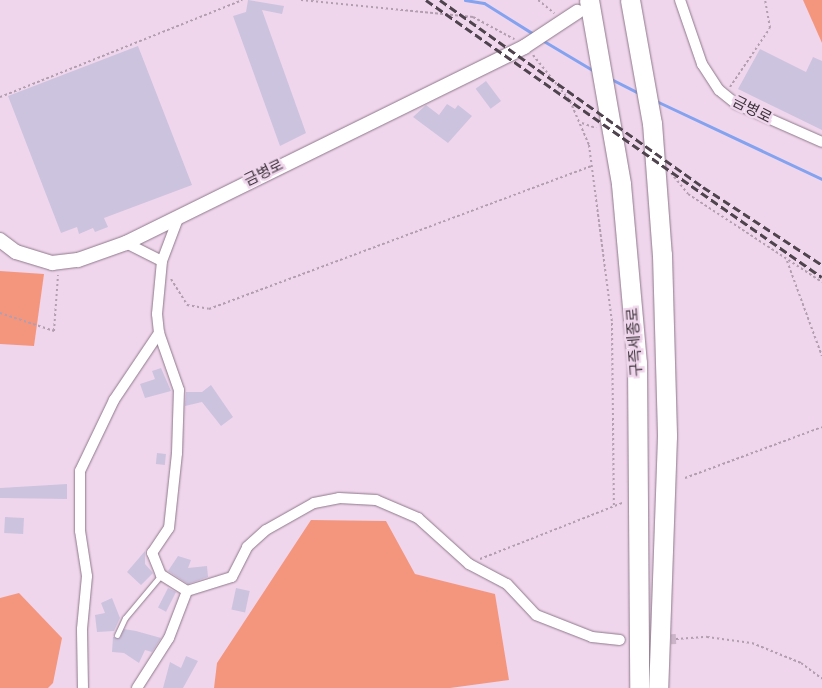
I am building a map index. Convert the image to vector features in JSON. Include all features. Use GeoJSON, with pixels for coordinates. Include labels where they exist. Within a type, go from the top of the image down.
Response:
{"type":"FeatureCollection","features":[{"type":"Feature","properties":{"kind":"highway","name":"구즉세종로"},"geometry":{"type":"LineString","coordinates":[[630,0],[652,123],[662,255],[667,436],[658,688]]}},
{"type":"Feature","properties":{"kind":"highway","name":"구즉세종로"},"geometry":{"type":"LineString","coordinates":[[583,6],[601,48],[610,107],[637,363],[639,688]]}},
{"type":"Feature","properties":{"kind":"street","name":"금병로"},"geometry":{"type":"LineString","coordinates":[[680,0],[702,64],[726,96],[822,142]]}},
{"type":"Feature","properties":{"kind":"street"},"geometry":{"type":"LineString","coordinates":[[560,26],[583,6]]}},
{"type":"Feature","properties":{"kind":"street","name":"금병로"},"geometry":{"type":"LineString","coordinates":[[0,240],[34,259],[60,262],[126,243],[180,214],[524,47],[560,26]]}},
{"type":"Feature","properties":{"kind":"street"},"geometry":{"type":"LineString","coordinates":[[180,214],[162,261],[159,333],[179,390],[179,420],[169,528],[152,552],[161,575],[187,591],[232,577],[247,547],[266,530],[314,503],[339,498],[376,500],[418,518],[469,564],[507,584],[536,615],[592,637],[620,640]]}},
{"type":"Feature","properties":{"kind":"street"},"geometry":{"type":"LineString","coordinates":[[126,243],[162,261]]}},
{"type":"Feature","properties":{"kind":"street"},"geometry":{"type":"LineString","coordinates":[[83,688],[82,621],[87,576],[80,531],[80,471],[114,400],[159,333]]}},
{"type":"Feature","properties":{"kind":"street"},"geometry":{"type":"LineString","coordinates":[[137,688],[169,638],[187,591]]}},
{"type":"Feature","properties":{"kind":"lane"},"geometry":{"type":"LineString","coordinates":[[117,635],[125,618],[161,575]]}},
{"type":"Feature","properties":{"kind":"path"},"geometry":{"type":"LineString","coordinates":[[0,98],[242,0]]}},
{"type":"Feature","properties":{"kind":"path"},"geometry":{"type":"LineString","coordinates":[[301,0],[473,17],[494,25],[524,47],[541,63],[582,123],[592,166],[612,323],[614,506]]}},
{"type":"Feature","properties":{"kind":"path"},"geometry":{"type":"LineString","coordinates":[[538,0],[560,26]]}},
{"type":"Feature","properties":{"kind":"path"},"geometry":{"type":"LineString","coordinates":[[726,96],[749,55],[770,28],[765,0]]}},
{"type":"Feature","properties":{"kind":"path"},"geometry":{"type":"LineString","coordinates":[[582,123],[600,129]]}},
{"type":"Feature","properties":{"kind":"path"},"geometry":{"type":"LineString","coordinates":[[162,261],[187,304],[209,309],[592,166]]}},
{"type":"Feature","properties":{"kind":"path"},"geometry":{"type":"LineString","coordinates":[[664,166],[688,194],[787,261],[822,282]]}},
{"type":"Feature","properties":{"kind":"path"},"geometry":{"type":"LineString","coordinates":[[787,261],[822,356]]}},
{"type":"Feature","properties":{"kind":"path"},"geometry":{"type":"LineString","coordinates":[[0,314],[54,331],[60,262]]}},
{"type":"Feature","properties":{"kind":"path"},"geometry":{"type":"LineString","coordinates":[[685,478],[822,427]]}},
{"type":"Feature","properties":{"kind":"path"},"geometry":{"type":"LineString","coordinates":[[469,564],[629,500]]}},
{"type":"Feature","properties":{"kind":"path"},"geometry":{"type":"LineString","coordinates":[[676,639],[707,636],[752,643],[801,663],[822,679]]}},
{"type":"Feature","properties":{"kind":"shaded area"},"geometry":{"type":"Polygon","coordinates":[[[803,0],[822,0],[822,43],[803,0]]]}},
{"type":"Feature","properties":{"kind":"shaded area"},"geometry":{"type":"Polygon","coordinates":[[[0,271],[44,274],[34,346],[0,344],[0,271]]]}},
{"type":"Feature","properties":{"kind":"shaded area"},"geometry":{"type":"Polygon","coordinates":[[[311,520],[386,521],[415,574],[495,594],[509,680],[450,688],[214,688],[217,663],[311,520]]]}},
{"type":"Feature","properties":{"kind":"shaded area"},"geometry":{"type":"Polygon","coordinates":[[[19,593],[62,638],[53,683],[48,688],[0,688],[0,598],[19,593]]]}},
{"type":"Feature","properties":{"kind":"building"},"geometry":{"type":"Polygon","coordinates":[[[248,0],[284,6],[282,14],[262,10],[306,133],[280,146],[233,16],[246,12],[248,0]]]}},
{"type":"Feature","properties":{"kind":"building"},"geometry":{"type":"Polygon","coordinates":[[[138,46],[192,185],[104,218],[108,227],[95,232],[93,228],[79,234],[77,227],[61,233],[8,96],[138,46]]]}},
{"type":"Feature","properties":{"kind":"building"},"geometry":{"type":"Polygon","coordinates":[[[760,49],[806,72],[813,57],[822,61],[822,130],[738,89],[760,49]]]}},
{"type":"Feature","properties":{"kind":"building"},"geometry":{"type":"Polygon","coordinates":[[[486,81],[501,101],[491,109],[476,89],[486,81]]]}},
{"type":"Feature","properties":{"kind":"building"},"geometry":{"type":"Polygon","coordinates":[[[447,104],[455,109],[458,105],[472,116],[448,143],[413,117],[426,105],[439,115],[447,104]]]}},
{"type":"Feature","properties":{"kind":"building"},"geometry":{"type":"Polygon","coordinates":[[[161,368],[171,391],[145,398],[140,384],[155,379],[152,371],[161,368]]]}},
{"type":"Feature","properties":{"kind":"building"},"geometry":{"type":"Polygon","coordinates":[[[211,385],[233,417],[221,426],[202,402],[185,406],[186,392],[202,392],[211,385]]]}},
{"type":"Feature","properties":{"kind":"building"},"geometry":{"type":"Polygon","coordinates":[[[157,453],[166,454],[165,465],[156,464],[157,453]]]}},
{"type":"Feature","properties":{"kind":"building"},"geometry":{"type":"Polygon","coordinates":[[[67,484],[67,499],[0,498],[0,488],[67,484]]]}},
{"type":"Feature","properties":{"kind":"building"},"geometry":{"type":"Polygon","coordinates":[[[5,517],[24,518],[23,534],[4,533],[5,517]]]}},
{"type":"Feature","properties":{"kind":"building"},"geometry":{"type":"Polygon","coordinates":[[[145,551],[145,564],[153,573],[141,585],[127,572],[145,551]]]}},
{"type":"Feature","properties":{"kind":"building"},"geometry":{"type":"Polygon","coordinates":[[[178,556],[191,560],[188,568],[207,566],[208,577],[188,584],[168,571],[178,556]]]}},
{"type":"Feature","properties":{"kind":"building"},"geometry":{"type":"Polygon","coordinates":[[[168,588],[176,592],[166,612],[158,608],[168,588]]]}},
{"type":"Feature","properties":{"kind":"building"},"geometry":{"type":"Polygon","coordinates":[[[236,588],[250,591],[245,612],[231,610],[236,588]]]}},
{"type":"Feature","properties":{"kind":"building"},"geometry":{"type":"Polygon","coordinates":[[[112,598],[120,618],[114,631],[97,632],[95,615],[105,613],[101,603],[112,598]]]}},
{"type":"Feature","properties":{"kind":"building"},"geometry":{"type":"Polygon","coordinates":[[[124,629],[161,638],[152,652],[145,650],[139,663],[124,653],[112,652],[113,637],[120,638],[124,629]]]}},
{"type":"Feature","properties":{"kind":"building"},"geometry":{"type":"Polygon","coordinates":[[[186,656],[198,661],[183,688],[163,688],[170,662],[181,668],[186,656]]]}},
{"type":"Feature","properties":{"kind":"waterway"},"geometry":{"type":"LineString","coordinates":[[465,0],[484,3],[535,35]]}},
{"type":"Feature","properties":{"kind":"waterway"},"geometry":{"type":"LineString","coordinates":[[542,40],[594,71]]}},
{"type":"Feature","properties":{"kind":"waterway"},"geometry":{"type":"LineString","coordinates":[[609,78],[639,93]]}},
{"type":"Feature","properties":{"kind":"waterway"},"geometry":{"type":"LineString","coordinates":[[654,100],[822,179]]}},
{"type":"Feature","properties":{"kind":"tunnel"},"geometry":{"type":"LineString","coordinates":[[656,640],[676,639]]}},
{"type":"Feature","properties":{"kind":"railway"},"geometry":{"type":"LineString","coordinates":[[426,0],[822,277]]}},
{"type":"Feature","properties":{"kind":"railway"},"geometry":{"type":"LineString","coordinates":[[440,0],[703,187],[822,265]]}}]}
